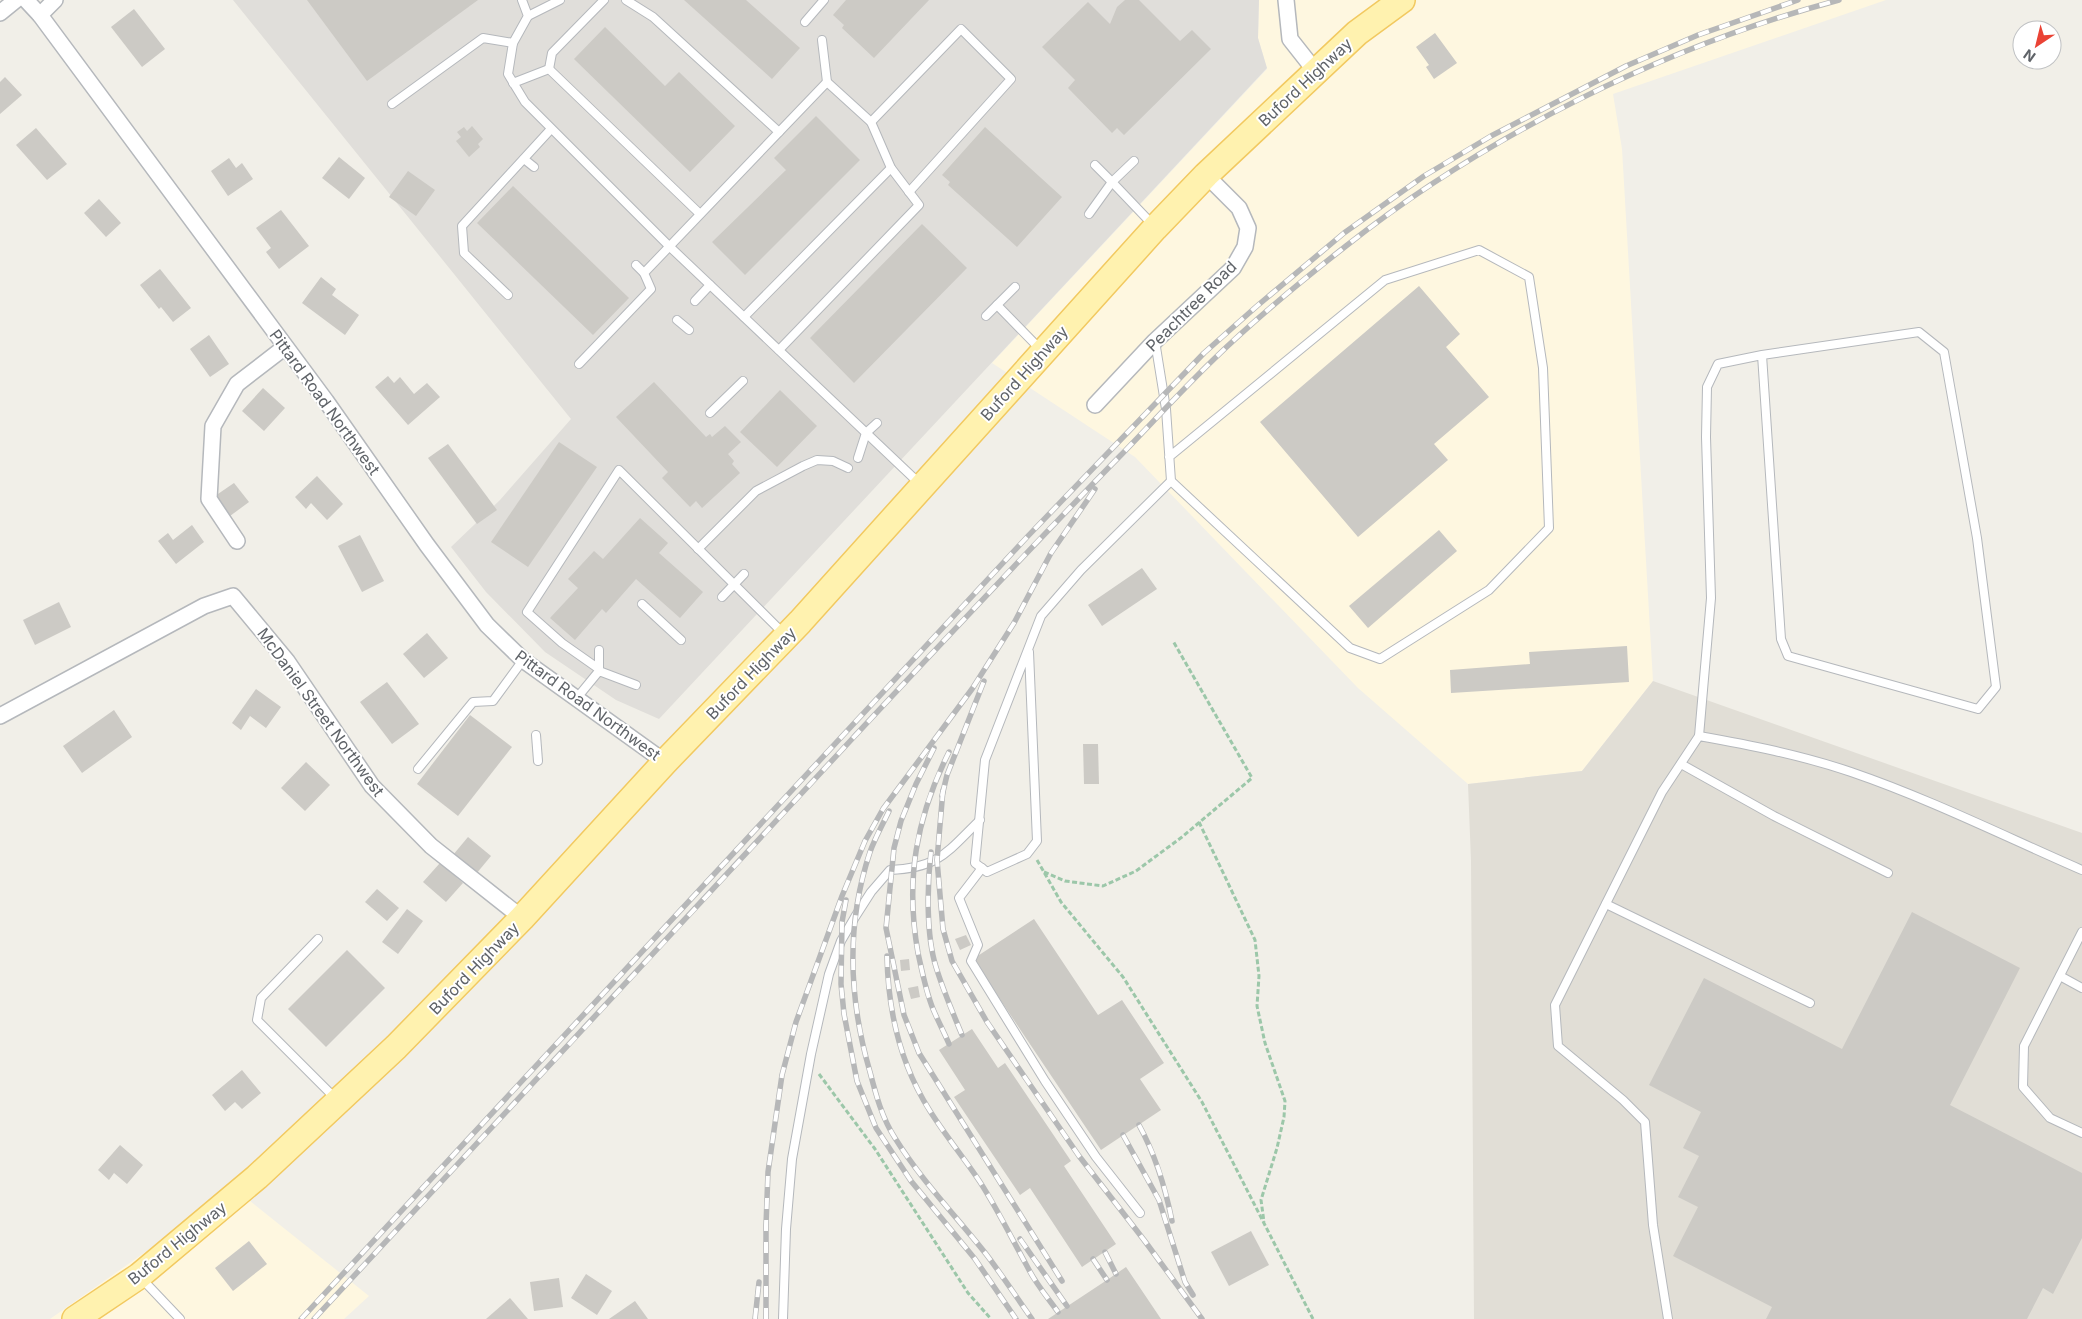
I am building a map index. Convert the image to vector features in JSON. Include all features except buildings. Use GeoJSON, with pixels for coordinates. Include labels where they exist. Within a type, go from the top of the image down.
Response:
{"type":"FeatureCollection","features":[{"type":"Feature","properties":{"kind":"main road","name":"Buford Highway"},"geometry":{"type":"LineString","coordinates":[[75,1319],[139,1276],[257,1177],[396,1047],[522,918],[665,762],[786,636],[923,487],[1155,228],[1206,175],[1357,33],[1402,0]]}},
{"type":"Feature","properties":{"kind":"street"},"geometry":{"type":"LineString","coordinates":[[0,13],[16,0]]}},
{"type":"Feature","properties":{"kind":"street","name":"Pittard Road Northwest"},"geometry":{"type":"LineString","coordinates":[[26,0],[40,15],[326,401],[427,545],[487,625],[523,660],[665,762]]}},
{"type":"Feature","properties":{"kind":"street"},"geometry":{"type":"LineString","coordinates":[[40,15],[54,0]]}},
{"type":"Feature","properties":{"kind":"street"},"geometry":{"type":"LineString","coordinates":[[1286,0],[1290,39],[1316,72]]}},
{"type":"Feature","properties":{"kind":"street","name":"Peachtree Road"},"geometry":{"type":"LineString","coordinates":[[1095,405],[1155,341],[1233,268],[1245,247],[1248,228],[1239,208],[1206,175]]}},
{"type":"Feature","properties":{"kind":"street"},"geometry":{"type":"LineString","coordinates":[[237,540],[209,499],[213,426],[237,384],[285,347]]}},
{"type":"Feature","properties":{"kind":"street","name":"McDaniel Street Northwest"},"geometry":{"type":"LineString","coordinates":[[0,716],[204,606],[233,596],[287,661],[372,786],[431,846],[522,918]]}},
{"type":"Feature","properties":{"kind":"lane"},"geometry":{"type":"LineString","coordinates":[[522,0],[528,16]]}},
{"type":"Feature","properties":{"kind":"lane"},"geometry":{"type":"LineString","coordinates":[[560,0],[528,16],[513,43],[508,74],[524,102],[669,246],[923,487]]}},
{"type":"Feature","properties":{"kind":"lane"},"geometry":{"type":"LineString","coordinates":[[549,69],[552,53],[604,0]]}},
{"type":"Feature","properties":{"kind":"lane"},"geometry":{"type":"LineString","coordinates":[[626,0],[653,17],[779,132]]}},
{"type":"Feature","properties":{"kind":"lane"},"geometry":{"type":"LineString","coordinates":[[805,22],[824,0]]}},
{"type":"Feature","properties":{"kind":"lane"},"geometry":{"type":"LineString","coordinates":[[871,122],[961,29],[1011,79],[909,192]]}},
{"type":"Feature","properties":{"kind":"lane"},"geometry":{"type":"LineString","coordinates":[[392,104],[483,38],[513,43]]}},
{"type":"Feature","properties":{"kind":"lane"},"geometry":{"type":"LineString","coordinates":[[779,350],[919,205],[891,168],[871,122],[827,82],[822,40]]}},
{"type":"Feature","properties":{"kind":"lane"},"geometry":{"type":"LineString","coordinates":[[514,83],[549,69]]}},
{"type":"Feature","properties":{"kind":"lane"},"geometry":{"type":"LineString","coordinates":[[549,69],[700,214]]}},
{"type":"Feature","properties":{"kind":"lane"},"geometry":{"type":"LineString","coordinates":[[644,273],[827,82]]}},
{"type":"Feature","properties":{"kind":"lane"},"geometry":{"type":"LineString","coordinates":[[508,295],[464,252],[462,226],[551,129]]}},
{"type":"Feature","properties":{"kind":"lane"},"geometry":{"type":"LineString","coordinates":[[524,159],[534,168]]}},
{"type":"Feature","properties":{"kind":"lane"},"geometry":{"type":"LineString","coordinates":[[1089,214],[1112,182],[1134,161]]}},
{"type":"Feature","properties":{"kind":"lane"},"geometry":{"type":"LineString","coordinates":[[1095,165],[1155,228]]}},
{"type":"Feature","properties":{"kind":"lane"},"geometry":{"type":"LineString","coordinates":[[744,317],[891,168]]}},
{"type":"Feature","properties":{"kind":"lane"},"geometry":{"type":"LineString","coordinates":[[1155,341],[1166,408],[1169,457],[1171,481],[1350,648],[1380,659],[1488,590],[1549,528],[1543,368],[1529,277],[1480,250],[1385,280],[1169,457]]}},
{"type":"Feature","properties":{"kind":"lane"},"geometry":{"type":"LineString","coordinates":[[579,364],[651,289],[644,273],[636,265]]}},
{"type":"Feature","properties":{"kind":"lane"},"geometry":{"type":"LineString","coordinates":[[695,301],[710,285]]}},
{"type":"Feature","properties":{"kind":"lane"},"geometry":{"type":"LineString","coordinates":[[986,316],[1015,287]]}},
{"type":"Feature","properties":{"kind":"lane"},"geometry":{"type":"LineString","coordinates":[[997,305],[1043,352]]}},
{"type":"Feature","properties":{"kind":"lane"},"geometry":{"type":"LineString","coordinates":[[677,320],[689,330]]}},
{"type":"Feature","properties":{"kind":"lane"},"geometry":{"type":"LineString","coordinates":[[1668,1319],[1654,1226],[1645,1122],[1623,1100],[1558,1046],[1555,1005],[1662,792],[1699,736],[1711,598],[1706,437],[1707,387],[1718,364],[1762,355],[1919,332],[1944,352],[1977,538],[1996,687],[1978,709],[1788,656],[1781,639],[1762,355]]}},
{"type":"Feature","properties":{"kind":"lane"},"geometry":{"type":"LineString","coordinates":[[710,413],[743,381]]}},
{"type":"Feature","properties":{"kind":"lane"},"geometry":{"type":"LineString","coordinates":[[858,458],[866,433],[877,423]]}},
{"type":"Feature","properties":{"kind":"lane"},"geometry":{"type":"LineString","coordinates":[[698,549],[756,491],[802,466],[817,460],[833,461],[848,468]]}},
{"type":"Feature","properties":{"kind":"lane"},"geometry":{"type":"LineString","coordinates":[[636,686],[599,670],[562,644],[527,612],[620,470],[786,636]]}},
{"type":"Feature","properties":{"kind":"lane"},"geometry":{"type":"LineString","coordinates":[[1028,652],[1037,841],[1026,854],[987,872],[976,863],[985,760],[1041,616],[1080,570],[1171,481]]}},
{"type":"Feature","properties":{"kind":"lane"},"geometry":{"type":"LineString","coordinates":[[722,597],[744,574]]}},
{"type":"Feature","properties":{"kind":"lane"},"geometry":{"type":"LineString","coordinates":[[642,604],[680,640]]}},
{"type":"Feature","properties":{"kind":"lane"},"geometry":{"type":"LineString","coordinates":[[576,699],[599,670],[599,650]]}},
{"type":"Feature","properties":{"kind":"lane"},"geometry":{"type":"LineString","coordinates":[[418,769],[472,702],[493,701],[523,660]]}},
{"type":"Feature","properties":{"kind":"lane"},"geometry":{"type":"LineString","coordinates":[[536,735],[538,761]]}},
{"type":"Feature","properties":{"kind":"lane"},"geometry":{"type":"LineString","coordinates":[[1699,736],[1766,748],[1850,772],[1957,815],[2082,870]]}},
{"type":"Feature","properties":{"kind":"lane"},"geometry":{"type":"LineString","coordinates":[[1681,764],[1774,816],[1888,873]]}},
{"type":"Feature","properties":{"kind":"lane"},"geometry":{"type":"LineString","coordinates":[[783,1319],[786,1229],[792,1159],[809,1061],[829,974],[841,941],[871,892],[890,870],[913,869],[937,860],[980,820]]}},
{"type":"Feature","properties":{"kind":"lane"},"geometry":{"type":"LineString","coordinates":[[982,868],[959,898],[978,945],[971,961],[1045,1081],[1096,1157],[1140,1213]]}},
{"type":"Feature","properties":{"kind":"lane"},"geometry":{"type":"LineString","coordinates":[[1606,904],[1810,1003]]}},
{"type":"Feature","properties":{"kind":"lane"},"geometry":{"type":"LineString","coordinates":[[2082,932],[2024,1046],[2023,1087],[2050,1118],[2082,1133]]}},
{"type":"Feature","properties":{"kind":"lane"},"geometry":{"type":"LineString","coordinates":[[318,939],[261,998],[258,1020],[339,1102]]}},
{"type":"Feature","properties":{"kind":"lane"},"geometry":{"type":"LineString","coordinates":[[2060,976],[2082,988]]}},
{"type":"Feature","properties":{"kind":"lane"},"geometry":{"type":"LineString","coordinates":[[139,1276],[180,1319]]}},
{"type":"Feature","properties":{"kind":"path"},"geometry":{"type":"LineString","coordinates":[[1044,872],[1065,881],[1103,886],[1136,871],[1252,778],[1173,641]]}},
{"type":"Feature","properties":{"kind":"path"},"geometry":{"type":"LineString","coordinates":[[1199,822],[1255,940],[1259,976],[1257,1006],[1265,1043],[1285,1101],[1284,1117],[1277,1148],[1261,1200],[1264,1226]]}},
{"type":"Feature","properties":{"kind":"path"},"geometry":{"type":"LineString","coordinates":[[1031,849],[1061,902],[1123,977],[1202,1102],[1313,1319]]}},
{"type":"Feature","properties":{"kind":"path"},"geometry":{"type":"LineString","coordinates":[[809,1061],[875,1148],[968,1293],[991,1319]]}},
{"type":"Feature","properties":{"kind":"shaded area"},"geometry":{"type":"Polygon","coordinates":[[[233,0],[1259,0],[1258,38],[1267,68],[659,719],[616,700],[545,652],[486,592],[451,547],[500,500],[571,419],[233,0]]]}},
{"type":"Feature","properties":{"kind":"shaded area"},"geometry":{"type":"Polygon","coordinates":[[[1259,0],[1886,0],[1613,94],[1622,149],[1653,681],[1582,771],[1468,784],[1358,688],[1135,457],[992,363],[1267,69],[1258,38],[1259,0]]]}},
{"type":"Feature","properties":{"kind":"shaded area"},"geometry":{"type":"Polygon","coordinates":[[[1653,681],[2082,833],[2082,1319],[1474,1319],[1471,861],[1468,784],[1582,771],[1653,681]]]}},
{"type":"Feature","properties":{"kind":"shaded area"},"geometry":{"type":"Polygon","coordinates":[[[235,1189],[369,1296],[344,1319],[50,1319],[235,1189]]]}},
{"type":"Feature","properties":{"kind":"railway"},"geometry":{"type":"LineString","coordinates":[[301,1319],[1028,536],[1204,353],[1257,306],[1344,233],[1424,176],[1491,136],[1626,66],[1698,35],[1798,0]]}},
{"type":"Feature","properties":{"kind":"railway"},"geometry":{"type":"LineString","coordinates":[[314,1319],[985,597],[1189,384],[1261,315],[1346,246],[1401,205],[1458,167],[1518,132],[1580,99],[1644,69],[1709,42],[1774,19],[1839,0]]}},
{"type":"Feature","properties":{"kind":"railway"},"geometry":{"type":"LineString","coordinates":[[766,1319],[768,1172],[782,1075],[796,1022],[842,896],[865,841],[883,809],[972,689],[1014,623],[1051,553],[1095,489]]}},
{"type":"Feature","properties":{"kind":"railway"},"geometry":{"type":"LineString","coordinates":[[942,796],[947,775],[984,681]]}},
{"type":"Feature","properties":{"kind":"railway"},"geometry":{"type":"LineString","coordinates":[[934,748],[916,784],[901,821],[894,848],[886,928],[904,1015],[919,1053],[1062,1281]]}},
{"type":"Feature","properties":{"kind":"railway"},"geometry":{"type":"LineString","coordinates":[[949,752],[928,801],[921,825],[913,875],[914,926],[918,953],[928,996],[949,1044]]}},
{"type":"Feature","properties":{"kind":"railway"},"geometry":{"type":"LineString","coordinates":[[943,790],[937,860],[943,929],[952,961],[987,1022],[1079,1156],[1202,1319]]}},
{"type":"Feature","properties":{"kind":"railway"},"geometry":{"type":"LineString","coordinates":[[889,811],[870,852],[862,879],[854,934],[854,990],[863,1045],[875,1089],[886,1122],[905,1153],[927,1183],[986,1254],[1032,1319]]}},
{"type":"Feature","properties":{"kind":"railway"},"geometry":{"type":"LineString","coordinates":[[931,852],[928,910],[930,940],[936,967],[962,1035]]}},
{"type":"Feature","properties":{"kind":"railway"},"geometry":{"type":"LineString","coordinates":[[846,900],[842,922],[841,984],[844,1014],[857,1081],[876,1128],[911,1181],[975,1259],[1016,1319]]}},
{"type":"Feature","properties":{"kind":"railway"},"geometry":{"type":"LineString","coordinates":[[887,956],[893,1016],[903,1056],[911,1075],[936,1120],[980,1182],[1031,1274],[1058,1312]]}},
{"type":"Feature","properties":{"kind":"railway"},"geometry":{"type":"LineString","coordinates":[[1139,1125],[1159,1172],[1172,1221]]}},
{"type":"Feature","properties":{"kind":"railway"},"geometry":{"type":"LineString","coordinates":[[1123,1135],[1159,1200],[1185,1282],[1193,1295]]}},
{"type":"Feature","properties":{"kind":"railway"},"geometry":{"type":"LineString","coordinates":[[1020,1239],[1067,1306]]}},
{"type":"Feature","properties":{"kind":"railway"},"geometry":{"type":"LineString","coordinates":[[1105,1252],[1116,1274]]}},
{"type":"Feature","properties":{"kind":"railway"},"geometry":{"type":"LineString","coordinates":[[1093,1259],[1107,1280]]}},
{"type":"Feature","properties":{"kind":"railway"},"geometry":{"type":"LineString","coordinates":[[755,1319],[759,1282]]}}]}
